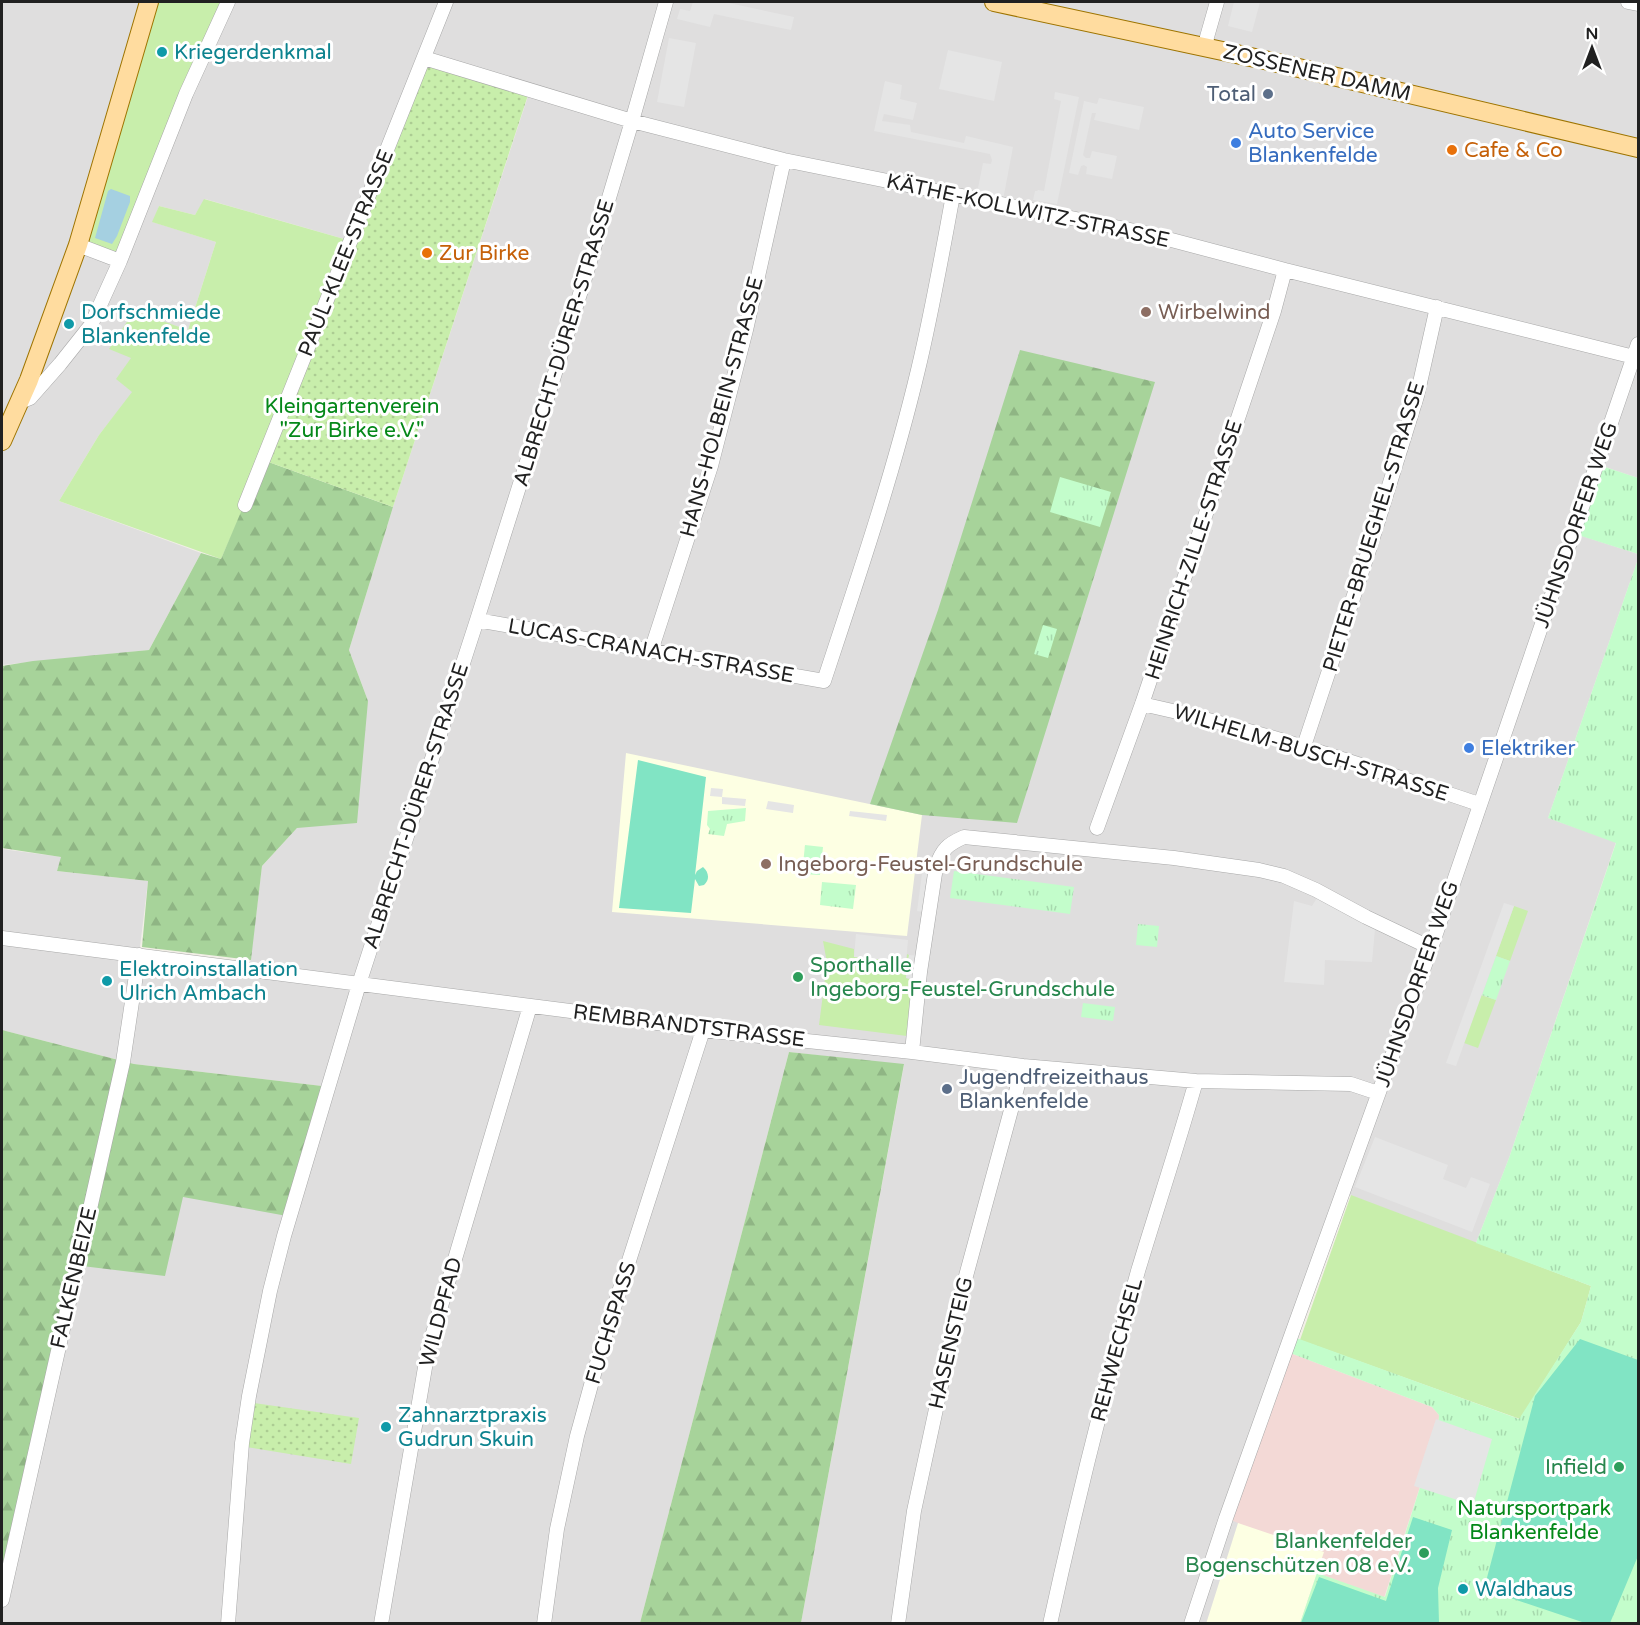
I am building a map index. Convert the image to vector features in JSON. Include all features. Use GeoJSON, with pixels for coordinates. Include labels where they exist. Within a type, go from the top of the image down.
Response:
{"type":"FeatureCollection","features":[{"type":"Feature","properties":{"kind":"main road"},"geometry":{"type":"LineString","coordinates":[[2,441],[20,400],[78,245],[149,2]]}},
{"type":"Feature","properties":{"kind":"main road","name":"ZOSSENER DAMM"},"geometry":{"type":"LineString","coordinates":[[994,2],[1365,83],[1638,148]]}},
{"type":"Feature","properties":{"kind":"street"},"geometry":{"type":"LineString","coordinates":[[20,400],[30,398],[91,325],[120,261],[186,93],[228,2]]}},
{"type":"Feature","properties":{"kind":"street","name":"PAUL-KLEE-STRASSE"},"geometry":{"type":"LineString","coordinates":[[245,505],[446,2]]}},
{"type":"Feature","properties":{"kind":"street","name":"ALBRECHT-DÜRER-STRASSE"},"geometry":{"type":"LineString","coordinates":[[228,1623],[242,1443],[258,1346],[284,1236],[359,984],[578,299],[666,2]]}},
{"type":"Feature","properties":{"kind":"street"},"geometry":{"type":"LineString","coordinates":[[1206,48],[1217,2]]}},
{"type":"Feature","properties":{"kind":"street"},"geometry":{"type":"LineString","coordinates":[[1628,2],[1638,4]]}},
{"type":"Feature","properties":{"kind":"street","name":"KÄTHE-KOLLWITZ-STRASSE"},"geometry":{"type":"LineString","coordinates":[[424,58],[632,121],[784,160],[1145,233],[1437,307],[1636,350]]}},
{"type":"Feature","properties":{"kind":"street","name":"HANS-HOLBEIN-STRASSE"},"geometry":{"type":"LineString","coordinates":[[651,651],[711,466],[746,330],[784,160]]}},
{"type":"Feature","properties":{"kind":"street","name":"LUCAS-CRANACH-STRASSE"},"geometry":{"type":"LineString","coordinates":[[477,620],[824,681],[877,522],[918,370],[939,273],[952,195]]}},
{"type":"Feature","properties":{"kind":"street"},"geometry":{"type":"LineString","coordinates":[[78,245],[120,261]]}},
{"type":"Feature","properties":{"kind":"street","name":"HEINRICH-ZILLE-STRASSE"},"geometry":{"type":"LineString","coordinates":[[1097,828],[1142,704],[1274,311],[1285,270]]}},
{"type":"Feature","properties":{"kind":"street","name":"PIETER-BRUEGHEL-STRASSE"},"geometry":{"type":"LineString","coordinates":[[1304,746],[1367,558],[1417,396],[1437,307]]}},
{"type":"Feature","properties":{"kind":"street","name":"JÜHNSDORFER WEG"},"geometry":{"type":"LineString","coordinates":[[1191,1623],[1226,1518],[1431,948],[1636,350]]}},
{"type":"Feature","properties":{"kind":"street","name":"WILHELM-BUSCH-STRASSE"},"geometry":{"type":"LineString","coordinates":[[1142,704],[1304,746],[1479,804]]}},
{"type":"Feature","properties":{"kind":"street"},"geometry":{"type":"LineString","coordinates":[[912,1052],[923,951],[936,867],[940,854],[951,843],[964,837],[1174,858],[1259,870],[1284,876],[1316,890],[1431,948]]}},
{"type":"Feature","properties":{"kind":"street","name":"REMBRANDTSTRASSE"},"geometry":{"type":"LineString","coordinates":[[2,938],[703,1030],[1023,1066],[1196,1080],[1351,1084],[1378,1093]]}},
{"type":"Feature","properties":{"kind":"street","name":"FALKENBEIZE"},"geometry":{"type":"LineString","coordinates":[[2,1600],[123,1062],[140,956]]}},
{"type":"Feature","properties":{"kind":"street","name":"WILDPFAD"},"geometry":{"type":"LineString","coordinates":[[381,1623],[428,1350],[530,1006]]}},
{"type":"Feature","properties":{"kind":"street","name":"FUCHSPASS"},"geometry":{"type":"LineString","coordinates":[[544,1623],[556,1529],[577,1436],[602,1346],[703,1030]]}},
{"type":"Feature","properties":{"kind":"street","name":"HASENSTEIG"},"geometry":{"type":"LineString","coordinates":[[898,1623],[914,1511],[952,1332],[1023,1066]]}},
{"type":"Feature","properties":{"kind":"street","name":"REHWECHSEL"},"geometry":{"type":"LineString","coordinates":[[1050,1623],[1077,1500],[1107,1385],[1138,1271],[1196,1080]]}},
{"type":"Feature","properties":{"kind":"shaded area"},"geometry":{"type":"Polygon","coordinates":[[[2,2],[1638,2],[1638,478],[1602,466],[1579,535],[1638,554],[1638,559],[1548,818],[1616,842],[1509,1158],[1476,1243],[1344,1193],[1238,1523],[1300,1623],[801,1623],[904,1065],[789,1052],[640,1623],[2,1624],[2,1603],[83,1266],[182,1197],[322,1086],[134,1064],[2,1030],[2,849],[62,857],[57,871],[148,881],[139,955],[140,964],[248,979],[262,866],[297,828],[368,701],[349,650],[393,507],[530,90],[351,241],[205,199],[195,215],[159,206],[153,222],[216,242],[188,330],[134,312],[133,392],[99,435],[59,501],[201,553],[149,650],[2,665],[2,2]]]}},
{"type":"Feature","properties":{"kind":"shaded area"},"geometry":{"type":"Polygon","coordinates":[[[693,2],[724,2],[794,17],[791,30],[714,14],[710,27],[677,19],[680,9],[690,11],[693,2]]]}},
{"type":"Feature","properties":{"kind":"shaded area"},"geometry":{"type":"Polygon","coordinates":[[[1234,2],[1260,2],[1252,32],[1228,26],[1234,2]]]}},
{"type":"Feature","properties":{"kind":"shaded area"},"geometry":{"type":"Polygon","coordinates":[[[669,38],[696,43],[684,107],[657,102],[669,38]]]}},
{"type":"Feature","properties":{"kind":"shaded area"},"geometry":{"type":"Polygon","coordinates":[[[948,50],[1002,62],[994,101],[939,89],[948,50]]]}},
{"type":"Feature","properties":{"kind":"shaded area"},"geometry":{"type":"Polygon","coordinates":[[[885,81],[902,85],[900,99],[917,103],[913,120],[884,114],[882,121],[910,125],[911,132],[964,143],[966,136],[1013,147],[1003,200],[977,193],[983,163],[991,164],[990,154],[874,131],[885,81]]]}},
{"type":"Feature","properties":{"kind":"shaded area"},"geometry":{"type":"Polygon","coordinates":[[[1055,92],[1079,97],[1057,204],[1033,200],[1035,191],[1044,191],[1061,101],[1054,99],[1055,92]]]}},
{"type":"Feature","properties":{"kind":"shaded area"},"geometry":{"type":"Polygon","coordinates":[[[1099,98],[1144,107],[1139,130],[1094,120],[1096,113],[1092,113],[1083,155],[1090,158],[1092,151],[1117,156],[1112,179],[1086,174],[1087,167],[1084,165],[1081,166],[1078,175],[1069,173],[1084,101],[1097,104],[1099,98]]]}},
{"type":"Feature","properties":{"kind":"shaded area","name":"Ingeborg-Feustel-Grundschule"},"geometry":{"type":"Polygon","coordinates":[[[626,753],[922,815],[907,936],[612,912],[626,753]]]}},
{"type":"Feature","properties":{"kind":"shaded area"},"geometry":{"type":"Polygon","coordinates":[[[711,788],[723,789],[722,797],[710,796],[711,788]]]}},
{"type":"Feature","properties":{"kind":"shaded area"},"geometry":{"type":"Polygon","coordinates":[[[722,797],[746,799],[745,806],[722,804],[722,797]]]}},
{"type":"Feature","properties":{"kind":"shaded area"},"geometry":{"type":"Polygon","coordinates":[[[768,801],[794,805],[793,813],[766,809],[768,801]]]}},
{"type":"Feature","properties":{"kind":"shaded area"},"geometry":{"type":"Polygon","coordinates":[[[850,811],[887,815],[886,821],[849,816],[850,811]]]}},
{"type":"Feature","properties":{"kind":"shaded area"},"geometry":{"type":"Polygon","coordinates":[[[924,859],[931,860],[924,912],[917,911],[924,859]]]}},
{"type":"Feature","properties":{"kind":"shaded area"},"geometry":{"type":"Polygon","coordinates":[[[1317,898],[1375,929],[1372,962],[1325,960],[1324,985],[1284,982],[1294,901],[1312,906],[1317,898]]]}},
{"type":"Feature","properties":{"kind":"shaded area"},"geometry":{"type":"Polygon","coordinates":[[[1504,903],[1514,906],[1456,1066],[1446,1063],[1504,903]]]}},
{"type":"Feature","properties":{"kind":"shaded area"},"geometry":{"type":"Polygon","coordinates":[[[856,934],[908,940],[906,962],[854,957],[856,934]]]}},
{"type":"Feature","properties":{"kind":"shaded area"},"geometry":{"type":"Polygon","coordinates":[[[909,955],[919,956],[915,980],[906,978],[909,955]]]}},
{"type":"Feature","properties":{"kind":"shaded area"},"geometry":{"type":"Polygon","coordinates":[[[1375,1137],[1448,1165],[1443,1179],[1466,1188],[1471,1177],[1490,1184],[1472,1232],[1355,1187],[1375,1137]]]}},
{"type":"Feature","properties":{"kind":"shaded area"},"geometry":{"type":"Polygon","coordinates":[[[1285,1351],[1432,1407],[1439,1415],[1438,1431],[1384,1598],[1317,1573],[1238,1523],[1226,1518],[1285,1351]]]}},
{"type":"Feature","properties":{"kind":"shaded area"},"geometry":{"type":"Polygon","coordinates":[[[1436,1419],[1492,1439],[1473,1505],[1414,1486],[1436,1419]]]}},
{"type":"Feature","properties":{"kind":"shaded area"},"geometry":{"type":"Polygon","coordinates":[[[1238,1523],[1324,1552],[1300,1623],[1206,1624],[1238,1523]]]}},
{"type":"Feature","properties":{"kind":"green space"},"geometry":{"type":"Polygon","coordinates":[[[149,2],[223,2],[120,261],[78,245],[149,2]]]}},
{"type":"Feature","properties":{"kind":"green space","name":"Kleingartenverein \"Zur Birke e.V.\""},"geometry":{"type":"Polygon","coordinates":[[[424,58],[530,89],[393,507],[263,460],[424,58]]]}},
{"type":"Feature","properties":{"kind":"green space"},"geometry":{"type":"Polygon","coordinates":[[[204,199],[351,241],[221,559],[59,501],[99,435],[132,392],[116,379],[131,358],[109,349],[134,311],[188,330],[216,242],[152,222],[159,206],[195,215],[204,199]]]}},
{"type":"Feature","properties":{"kind":"green space"},"geometry":{"type":"Polygon","coordinates":[[[1020,350],[1155,382],[1017,823],[922,815],[870,804],[938,610],[1020,350]]]}},
{"type":"Feature","properties":{"kind":"green space"},"geometry":{"type":"Polygon","coordinates":[[[263,460],[393,507],[349,650],[368,701],[357,823],[297,828],[262,866],[251,960],[142,947],[148,881],[57,871],[61,857],[2,848],[2,666],[149,650],[201,553],[221,559],[263,460]]]}},
{"type":"Feature","properties":{"kind":"green space"},"geometry":{"type":"Polygon","coordinates":[[[1602,466],[1638,478],[1638,554],[1578,535],[1602,466]]]}},
{"type":"Feature","properties":{"kind":"green space"},"geometry":{"type":"Polygon","coordinates":[[[1060,477],[1111,492],[1100,527],[1050,512],[1060,477]]]}},
{"type":"Feature","properties":{"kind":"green space","name":"Natursportpark Blankenfelde"},"geometry":{"type":"Polygon","coordinates":[[[1638,559],[1638,1623],[1300,1623],[1317,1573],[1385,1597],[1438,1431],[1439,1415],[1432,1407],[1285,1351],[1291,1336],[1519,1419],[1581,1322],[1591,1286],[1476,1243],[1509,1158],[1616,843],[1548,818],[1638,559]]]}},
{"type":"Feature","properties":{"kind":"green space"},"geometry":{"type":"Polygon","coordinates":[[[1043,625],[1057,629],[1048,658],[1034,654],[1043,625]]]}},
{"type":"Feature","properties":{"kind":"green space"},"geometry":{"type":"Polygon","coordinates":[[[638,760],[706,777],[695,875],[703,867],[707,871],[708,878],[704,885],[699,886],[695,879],[691,913],[619,908],[638,760]]]}},
{"type":"Feature","properties":{"kind":"green space"},"geometry":{"type":"Polygon","coordinates":[[[746,808],[745,821],[727,824],[724,836],[708,834],[710,829],[707,825],[708,811],[746,808]]]}},
{"type":"Feature","properties":{"kind":"green space"},"geometry":{"type":"Polygon","coordinates":[[[805,845],[823,847],[820,875],[802,874],[805,845]]]}},
{"type":"Feature","properties":{"kind":"green space"},"geometry":{"type":"Polygon","coordinates":[[[954,871],[1074,887],[1070,914],[950,898],[954,871]]]}},
{"type":"Feature","properties":{"kind":"green space"},"geometry":{"type":"Polygon","coordinates":[[[822,882],[856,885],[853,909],[820,905],[822,882]]]}},
{"type":"Feature","properties":{"kind":"green space"},"geometry":{"type":"Polygon","coordinates":[[[1514,906],[1528,911],[1510,961],[1496,956],[1514,906]]]}},
{"type":"Feature","properties":{"kind":"green space"},"geometry":{"type":"Polygon","coordinates":[[[1138,924],[1159,926],[1157,947],[1136,945],[1138,924]]]}},
{"type":"Feature","properties":{"kind":"green space"},"geometry":{"type":"Polygon","coordinates":[[[823,941],[854,949],[854,956],[906,962],[907,954],[909,955],[906,978],[915,980],[907,1036],[819,1025],[827,963],[823,941]]]}},
{"type":"Feature","properties":{"kind":"green space"},"geometry":{"type":"Polygon","coordinates":[[[1496,956],[1510,961],[1496,1000],[1482,995],[1496,956]]]}},
{"type":"Feature","properties":{"kind":"green space"},"geometry":{"type":"Polygon","coordinates":[[[1481,995],[1496,1000],[1478,1048],[1464,1043],[1481,995]]]}},
{"type":"Feature","properties":{"kind":"green space"},"geometry":{"type":"Polygon","coordinates":[[[1083,1003],[1115,1007],[1113,1021],[1081,1017],[1083,1003]]]}},
{"type":"Feature","properties":{"kind":"green space"},"geometry":{"type":"Polygon","coordinates":[[[2,1030],[134,1064],[322,1086],[287,1216],[183,1197],[165,1276],[82,1266],[2,1603],[2,1030]]]}},
{"type":"Feature","properties":{"kind":"green space"},"geometry":{"type":"Polygon","coordinates":[[[789,1052],[904,1064],[801,1623],[640,1623],[789,1052]]]}},
{"type":"Feature","properties":{"kind":"green space"},"geometry":{"type":"Polygon","coordinates":[[[1351,1195],[1591,1286],[1581,1322],[1520,1419],[1300,1340],[1351,1195]]]}},
{"type":"Feature","properties":{"kind":"green space","name":"Natursportpark Blankenfelde"},"geometry":{"type":"Polygon","coordinates":[[[1580,1339],[1638,1360],[1638,1556],[1610,1623],[1585,1623],[1484,1589],[1535,1396],[1580,1339]]]}},
{"type":"Feature","properties":{"kind":"green space"},"geometry":{"type":"Polygon","coordinates":[[[254,1403],[359,1418],[351,1464],[246,1447],[254,1403]]]}},
{"type":"Feature","properties":{"kind":"green space","name":"Blankenfelder Bogenschützen 08 e.V."},"geometry":{"type":"Polygon","coordinates":[[[1413,1517],[1452,1530],[1438,1588],[1439,1623],[1301,1623],[1319,1577],[1386,1601],[1413,1517]]]}},
{"type":"Feature","properties":{"kind":"water"},"geometry":{"type":"Polygon","coordinates":[[[111,189],[130,196],[130,202],[112,244],[95,238],[108,191],[111,189]]]}},
{"type":"Feature","properties":{"kind":"place","name":"Kriegerdenkmal"},"geometry":{"type":"Point","coordinates":[162,52]}},
{"type":"Feature","properties":{"kind":"place","name":"Total"},"geometry":{"type":"Point","coordinates":[1268,94]}},
{"type":"Feature","properties":{"kind":"place","name":"Auto Service Blankenfelde"},"geometry":{"type":"Point","coordinates":[1236,143]}},
{"type":"Feature","properties":{"kind":"place","name":"Cafe & Co"},"geometry":{"type":"Point","coordinates":[1452,150]}},
{"type":"Feature","properties":{"kind":"place","name":"Zur Birke"},"geometry":{"type":"Point","coordinates":[427,253]}},
{"type":"Feature","properties":{"kind":"place","name":"Wirbelwind"},"geometry":{"type":"Point","coordinates":[1146,312]}},
{"type":"Feature","properties":{"kind":"place","name":"Dorfschmiede Blankenfelde"},"geometry":{"type":"Point","coordinates":[69,324]}},
{"type":"Feature","properties":{"kind":"place","name":"Elektriker"},"geometry":{"type":"Point","coordinates":[1469,748]}},
{"type":"Feature","properties":{"kind":"place","name":"Ingeborg-Feustel-Grundschule"},"geometry":{"type":"Point","coordinates":[766,864]}},
{"type":"Feature","properties":{"kind":"place","name":"Sporthalle Ingeborg-Feustel-Grundschule"},"geometry":{"type":"Point","coordinates":[798,977]}},
{"type":"Feature","properties":{"kind":"place","name":"Elektroinstallation Ulrich Ambach"},"geometry":{"type":"Point","coordinates":[107,981]}},
{"type":"Feature","properties":{"kind":"place","name":"Jugendfreizeithaus Blankenfelde"},"geometry":{"type":"Point","coordinates":[947,1089]}},
{"type":"Feature","properties":{"kind":"place","name":"Zahnarztpraxis Gudrun Skuin"},"geometry":{"type":"Point","coordinates":[386,1427]}},
{"type":"Feature","properties":{"kind":"place","name":"Infield"},"geometry":{"type":"Point","coordinates":[1619,1467]}},
{"type":"Feature","properties":{"kind":"place","name":"Blankenfelder Bogenschützen 08 e.V."},"geometry":{"type":"Point","coordinates":[1424,1553]}},
{"type":"Feature","properties":{"kind":"place","name":"Waldhaus"},"geometry":{"type":"Point","coordinates":[1463,1589]}}]}
